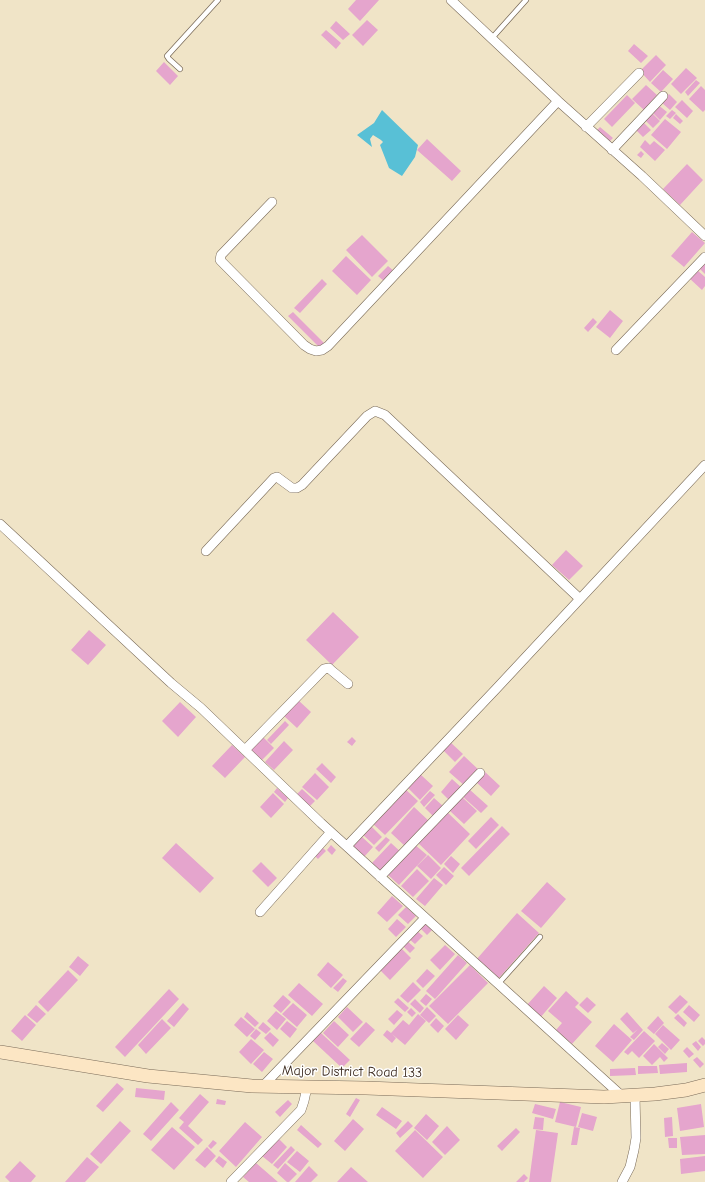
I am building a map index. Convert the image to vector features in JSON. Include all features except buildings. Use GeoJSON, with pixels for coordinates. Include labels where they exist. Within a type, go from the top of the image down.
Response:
{"type":"FeatureCollection","features":[{"type":"Feature","properties":{"kind":"main road","name":"Major District Road 133"},"geometry":{"type":"LineString","coordinates":[[0,1052],[148,1076],[230,1085],[366,1088],[604,1097],[686,1090],[705,1085]]}},
{"type":"Feature","properties":{"kind":"street"},"geometry":{"type":"LineString","coordinates":[[451,0],[705,236]]}},
{"type":"Feature","properties":{"kind":"street"},"geometry":{"type":"LineString","coordinates":[[586,127],[639,73]]}},
{"type":"Feature","properties":{"kind":"street"},"geometry":{"type":"LineString","coordinates":[[612,150],[663,96]]}},
{"type":"Feature","properties":{"kind":"street"},"geometry":{"type":"LineString","coordinates":[[272,202],[222,255],[220,260],[304,345],[316,351],[322,350],[328,346],[558,101]]}},
{"type":"Feature","properties":{"kind":"street"},"geometry":{"type":"LineString","coordinates":[[616,350],[705,257]]}},
{"type":"Feature","properties":{"kind":"street"},"geometry":{"type":"LineString","coordinates":[[206,551],[274,478],[277,477],[292,488],[298,488],[367,416],[375,411],[385,416],[580,599]]}},
{"type":"Feature","properties":{"kind":"street"},"geometry":{"type":"LineString","coordinates":[[347,846],[705,465]]}},
{"type":"Feature","properties":{"kind":"street"},"geometry":{"type":"LineString","coordinates":[[0,524],[170,683],[201,708],[331,832],[425,918],[498,984],[628,1096],[636,1138],[630,1167],[622,1182]]}},
{"type":"Feature","properties":{"kind":"street"},"geometry":{"type":"LineString","coordinates":[[245,750],[324,669],[329,668],[348,684]]}},
{"type":"Feature","properties":{"kind":"street"},"geometry":{"type":"LineString","coordinates":[[380,877],[480,773]]}},
{"type":"Feature","properties":{"kind":"street"},"geometry":{"type":"LineString","coordinates":[[260,912],[331,832]]}},
{"type":"Feature","properties":{"kind":"street"},"geometry":{"type":"LineString","coordinates":[[263,1086],[425,918]]}},
{"type":"Feature","properties":{"kind":"street"},"geometry":{"type":"LineString","coordinates":[[231,1182],[298,1113],[304,1101],[307,1087]]}},
{"type":"Feature","properties":{"kind":"lane"},"geometry":{"type":"LineString","coordinates":[[180,69],[167,58],[168,54],[218,0]]}},
{"type":"Feature","properties":{"kind":"lane"},"geometry":{"type":"LineString","coordinates":[[492,38],[526,0]]}},
{"type":"Feature","properties":{"kind":"lane"},"geometry":{"type":"LineString","coordinates":[[498,984],[540,938]]}},
{"type":"Feature","properties":{"kind":"water"},"geometry":{"type":"Polygon","coordinates":[[[382,110],[418,145],[415,157],[402,176],[389,168],[380,145],[383,142],[381,140],[373,135],[370,139],[372,147],[357,135],[374,123],[382,110]]]}}]}
